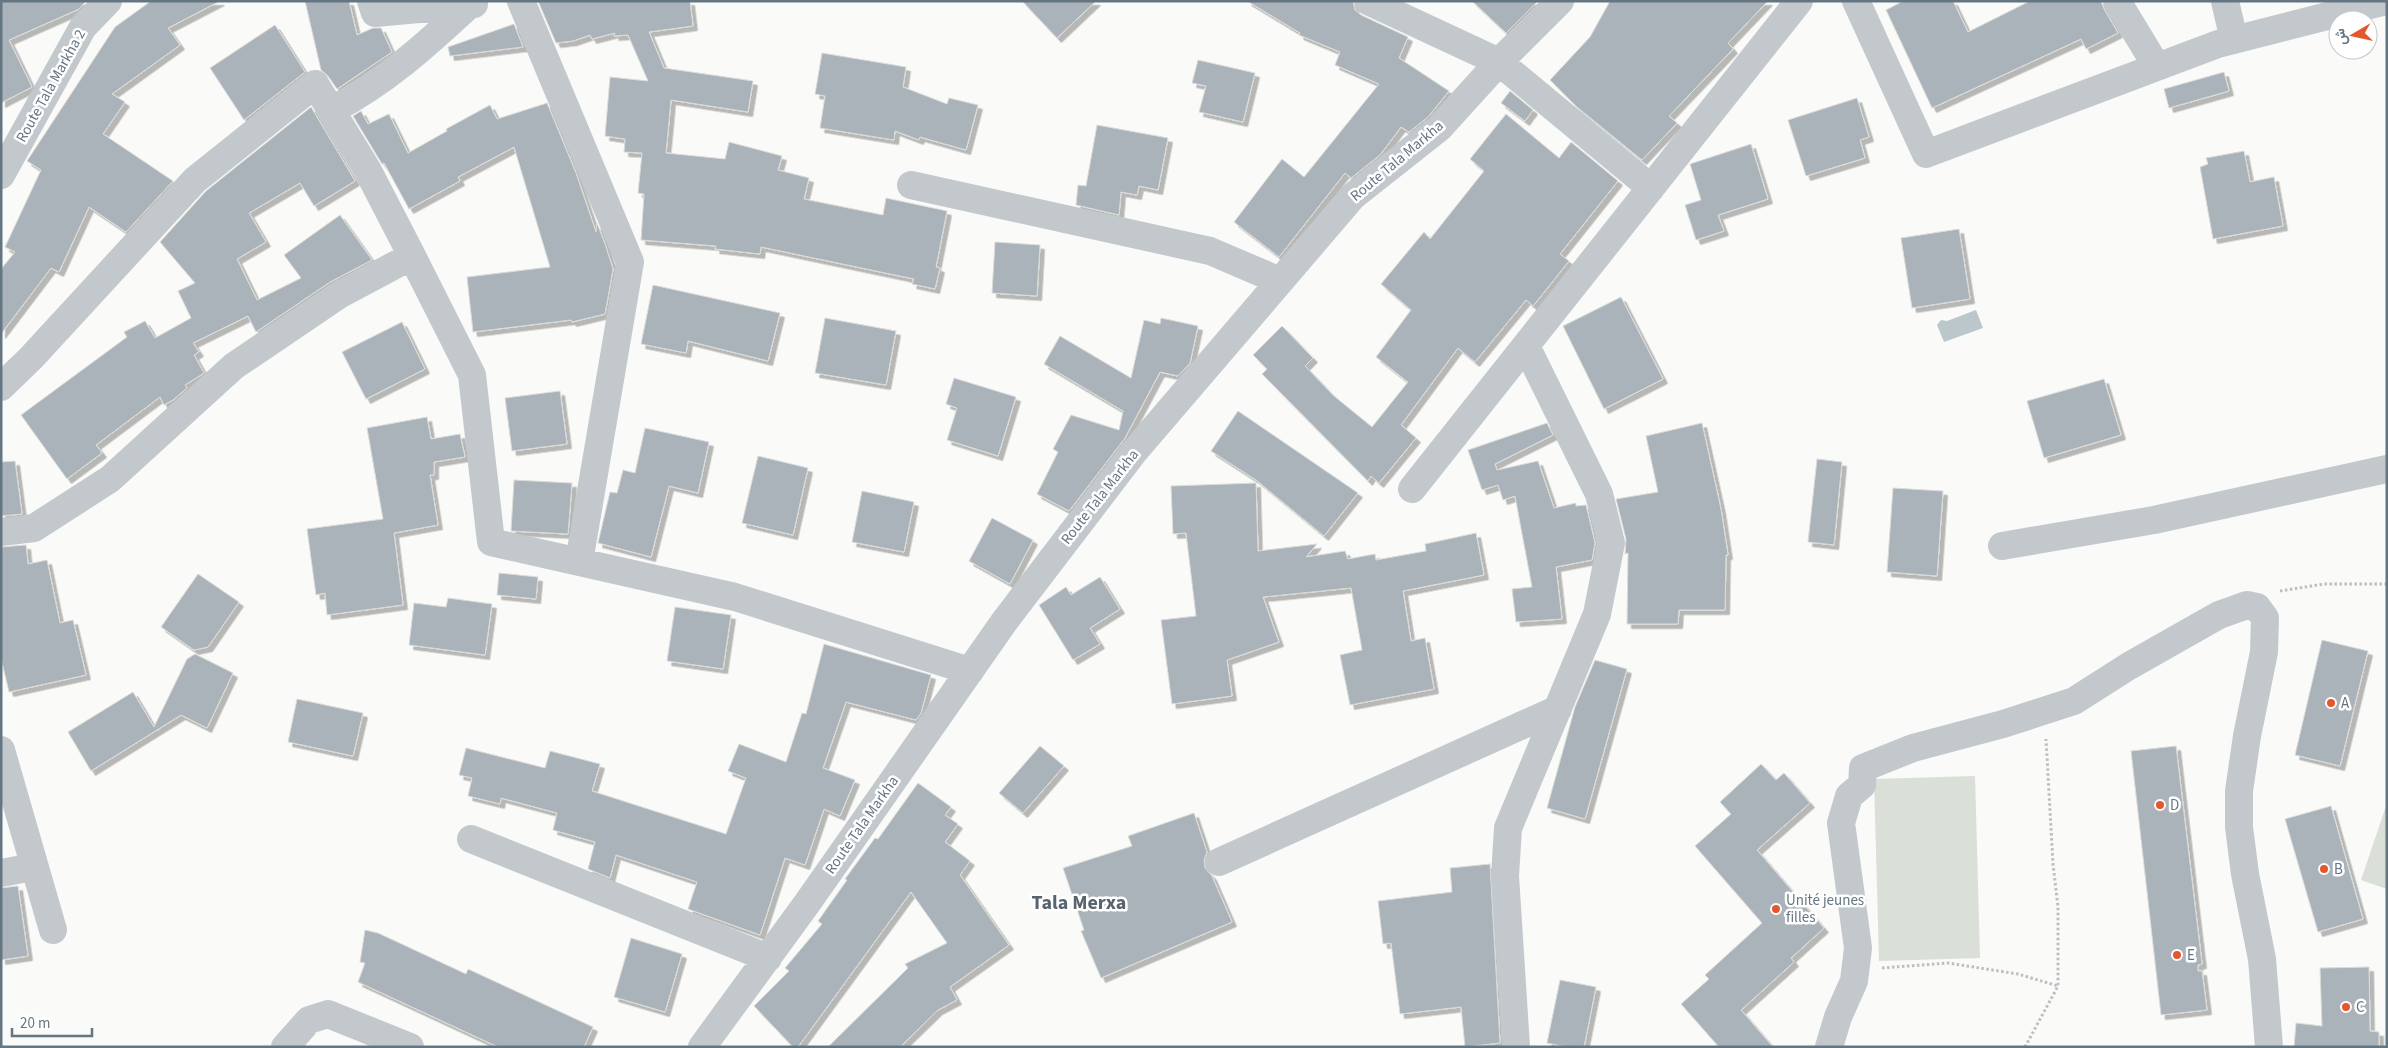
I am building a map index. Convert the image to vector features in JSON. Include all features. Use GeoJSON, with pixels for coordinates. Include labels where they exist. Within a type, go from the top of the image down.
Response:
{"type":"FeatureCollection","features":[{"type":"Feature","properties":{"kind":"street","name":"Route Tala Markha 2"},"geometry":{"type":"LineString","coordinates":[[1,175],[83,27],[108,1]]}},
{"type":"Feature","properties":{"kind":"street"},"geometry":{"type":"LineString","coordinates":[[371,1],[375,13],[474,4]]}},
{"type":"Feature","properties":{"kind":"street"},"geometry":{"type":"LineString","coordinates":[[520,1],[630,262],[579,562]]}},
{"type":"Feature","properties":{"kind":"street"},"geometry":{"type":"LineString","coordinates":[[1368,1],[1499,62],[1651,188]]}},
{"type":"Feature","properties":{"kind":"street","name":"Route Tala Markha"},"geometry":{"type":"LineString","coordinates":[[702,1047],[768,958],[1004,622],[1133,453],[1353,196],[1439,128],[1499,62],[1560,1]]}},
{"type":"Feature","properties":{"kind":"street"},"geometry":{"type":"LineString","coordinates":[[1412,488],[1799,1]]}},
{"type":"Feature","properties":{"kind":"street"},"geometry":{"type":"LineString","coordinates":[[1856,1],[1926,154],[2234,40],[2386,1]]}},
{"type":"Feature","properties":{"kind":"street"},"geometry":{"type":"LineString","coordinates":[[2118,1],[2157,67]]}},
{"type":"Feature","properties":{"kind":"street"},"geometry":{"type":"LineString","coordinates":[[2225,1],[2234,40]]}},
{"type":"Feature","properties":{"kind":"street"},"geometry":{"type":"LineString","coordinates":[[332,110],[365,93],[474,4]]}},
{"type":"Feature","properties":{"kind":"street"},"geometry":{"type":"LineString","coordinates":[[1,387],[32,358],[195,180],[315,84],[367,169],[472,375],[491,542],[735,596],[970,671]]}},
{"type":"Feature","properties":{"kind":"street"},"geometry":{"type":"LineString","coordinates":[[911,185],[1210,251],[1280,281]]}},
{"type":"Feature","properties":{"kind":"street"},"geometry":{"type":"LineString","coordinates":[[1,532],[34,528],[110,479],[234,366],[340,294],[412,256]]}},
{"type":"Feature","properties":{"kind":"street"},"geometry":{"type":"LineString","coordinates":[[1516,1047],[1505,876],[1508,828],[1597,614],[1611,543],[1599,494],[1526,346]]}},
{"type":"Feature","properties":{"kind":"street"},"geometry":{"type":"LineString","coordinates":[[2002,546],[2154,520],[2387,469]]}},
{"type":"Feature","properties":{"kind":"street"},"geometry":{"type":"LineString","coordinates":[[1830,1047],[1838,1017],[1854,981],[1858,948],[1841,823],[1849,796],[1862,785],[1863,768],[1913,748],[2074,701],[2129,666],[2219,614],[2248,605],[2257,607],[2265,618],[2264,652],[2247,736],[2239,791],[2239,827],[2245,874],[2262,959],[2269,1047]]}},
{"type":"Feature","properties":{"kind":"street"},"geometry":{"type":"LineString","coordinates":[[1219,862],[1558,709]]}},
{"type":"Feature","properties":{"kind":"street"},"geometry":{"type":"LineString","coordinates":[[1,750],[33,867],[53,930]]}},
{"type":"Feature","properties":{"kind":"street"},"geometry":{"type":"LineString","coordinates":[[470,840],[768,958]]}},
{"type":"Feature","properties":{"kind":"street"},"geometry":{"type":"LineString","coordinates":[[1,873],[33,867]]}},
{"type":"Feature","properties":{"kind":"street"},"geometry":{"type":"LineString","coordinates":[[285,1047],[309,1020],[328,1014],[410,1047]]}},
{"type":"Feature","properties":{"kind":"path"},"geometry":{"type":"LineString","coordinates":[[2257,607],[2276,591],[2324,584],[2387,584]]}},
{"type":"Feature","properties":{"kind":"path"},"geometry":{"type":"LineString","coordinates":[[2025,1047],[2058,986],[2058,906],[2053,864],[2044,711]]}},
{"type":"Feature","properties":{"kind":"path"},"geometry":{"type":"LineString","coordinates":[[1880,968],[1948,963],[1964,964],[2018,974],[2058,986]]}},
{"type":"Feature","properties":{"kind":"shaded area"},"geometry":{"type":"Polygon","coordinates":[[[1976,310],[1983,328],[1944,342],[1937,325],[1941,320],[1947,321],[1976,310]]]}},
{"type":"Feature","properties":{"kind":"shaded area"},"geometry":{"type":"Polygon","coordinates":[[[1975,776],[1980,958],[1879,961],[1874,779],[1975,776]]]}},
{"type":"Feature","properties":{"kind":"shaded area"},"geometry":{"type":"Polygon","coordinates":[[[2387,803],[2387,889],[2361,880],[2387,803]]]}},
{"type":"Feature","properties":{"kind":"building"},"geometry":{"type":"Polygon","coordinates":[[[1,1],[86,1],[79,9],[9,40],[32,87],[1,103],[1,1]]]}},
{"type":"Feature","properties":{"kind":"building"},"geometry":{"type":"Polygon","coordinates":[[[151,1],[220,1],[168,28],[180,45],[112,94],[125,102],[103,134],[173,181],[126,232],[89,207],[59,272],[51,268],[1,334],[1,269],[15,252],[5,247],[41,170],[27,161],[115,27],[151,1]]]}},
{"type":"Feature","properties":{"kind":"building"},"geometry":{"type":"Polygon","coordinates":[[[305,1],[349,1],[357,35],[373,28],[381,28],[392,52],[337,89],[321,70],[305,1]]]}},
{"type":"Feature","properties":{"kind":"building"},"geometry":{"type":"Polygon","coordinates":[[[538,1],[690,1],[693,26],[649,32],[664,68],[753,81],[748,112],[671,100],[666,153],[725,159],[729,142],[782,156],[778,170],[809,178],[804,199],[883,215],[886,198],[947,211],[936,267],[940,268],[935,289],[912,284],[914,279],[761,247],[760,254],[715,249],[716,246],[641,240],[644,194],[638,193],[642,153],[624,152],[625,139],[605,136],[610,77],[648,81],[628,35],[614,36],[615,33],[592,39],[590,35],[573,41],[556,43],[538,1]]]}},
{"type":"Feature","properties":{"kind":"building"},"geometry":{"type":"Polygon","coordinates":[[[1022,1],[1096,1],[1057,38],[1022,1]]]}},
{"type":"Feature","properties":{"kind":"building"},"geometry":{"type":"Polygon","coordinates":[[[1247,1],[1353,1],[1355,10],[1361,15],[1408,37],[1399,58],[1449,91],[1428,117],[1409,132],[1401,127],[1380,155],[1351,178],[1345,173],[1279,257],[1234,222],[1282,159],[1304,177],[1379,84],[1335,65],[1340,52],[1299,35],[1300,33],[1247,1]]]}},
{"type":"Feature","properties":{"kind":"building"},"geometry":{"type":"Polygon","coordinates":[[[1472,1],[1538,1],[1506,33],[1472,1]]]}},
{"type":"Feature","properties":{"kind":"building"},"geometry":{"type":"Polygon","coordinates":[[[1610,1],[1768,1],[1728,43],[1733,49],[1669,116],[1677,123],[1642,160],[1577,107],[1550,80],[1590,37],[1610,1]]]}},
{"type":"Feature","properties":{"kind":"building"},"geometry":{"type":"Polygon","coordinates":[[[1903,1],[1953,1],[1968,32],[2030,1],[2101,1],[2118,33],[2086,49],[2081,39],[1932,108],[1886,10],[1903,1]]]}},
{"type":"Feature","properties":{"kind":"building"},"geometry":{"type":"Polygon","coordinates":[[[514,24],[523,47],[450,56],[448,47],[514,24]]]}},
{"type":"Feature","properties":{"kind":"building"},"geometry":{"type":"Polygon","coordinates":[[[275,25],[305,72],[244,120],[210,68],[275,25]]]}},
{"type":"Feature","properties":{"kind":"building"},"geometry":{"type":"Polygon","coordinates":[[[822,53],[906,67],[903,87],[947,104],[949,98],[978,105],[966,150],[920,137],[919,140],[895,131],[894,140],[820,128],[825,96],[815,94],[822,53]]]}},
{"type":"Feature","properties":{"kind":"building"},"geometry":{"type":"Polygon","coordinates":[[[1198,60],[1255,73],[1243,122],[1199,112],[1206,86],[1192,83],[1198,60]]]}},
{"type":"Feature","properties":{"kind":"building"},"geometry":{"type":"Polygon","coordinates":[[[2224,72],[2229,91],[2169,108],[2164,89],[2224,72]]]}},
{"type":"Feature","properties":{"kind":"building"},"geometry":{"type":"Polygon","coordinates":[[[1510,91],[1533,110],[1525,121],[1501,103],[1510,91]]]}},
{"type":"Feature","properties":{"kind":"building"},"geometry":{"type":"Polygon","coordinates":[[[1857,98],[1869,137],[1860,140],[1865,158],[1806,176],[1788,120],[1857,98]]]}},
{"type":"Feature","properties":{"kind":"building"},"geometry":{"type":"Polygon","coordinates":[[[547,103],[576,173],[596,232],[597,223],[613,269],[605,314],[572,322],[571,320],[473,332],[467,277],[550,267],[514,147],[458,177],[460,181],[409,209],[384,163],[382,164],[353,116],[361,111],[368,124],[389,114],[408,153],[447,131],[446,129],[490,105],[497,119],[547,103]]]}},
{"type":"Feature","properties":{"kind":"building"},"geometry":{"type":"Polygon","coordinates":[[[311,107],[355,181],[314,206],[300,183],[249,213],[266,242],[237,259],[257,300],[301,278],[284,255],[340,215],[372,260],[330,282],[256,332],[248,316],[193,343],[199,352],[194,355],[204,373],[185,385],[187,388],[173,400],[164,405],[160,397],[96,445],[102,453],[67,479],[21,415],[127,337],[124,332],[145,321],[155,338],[191,318],[178,291],[195,283],[160,242],[206,191],[311,107]]]}},
{"type":"Feature","properties":{"kind":"building"},"geometry":{"type":"Polygon","coordinates":[[[1506,114],[1559,158],[1571,142],[1618,181],[1560,254],[1569,261],[1533,306],[1526,300],[1475,362],[1458,348],[1401,425],[1416,438],[1379,483],[1371,476],[1368,481],[1262,374],[1267,369],[1253,355],[1282,326],[1313,358],[1305,366],[1334,396],[1372,427],[1408,382],[1376,357],[1411,310],[1381,284],[1424,232],[1430,239],[1484,171],[1470,159],[1506,114]]]}},
{"type":"Feature","properties":{"kind":"building"},"geometry":{"type":"Polygon","coordinates":[[[1097,125],[1168,138],[1158,190],[1139,186],[1137,195],[1121,192],[1119,215],[1076,205],[1078,185],[1086,186],[1097,125]]]}},
{"type":"Feature","properties":{"kind":"building"},"geometry":{"type":"Polygon","coordinates":[[[1751,144],[1768,199],[1718,215],[1724,231],[1696,240],[1685,205],[1701,200],[1690,164],[1751,144]]]}},
{"type":"Feature","properties":{"kind":"building"},"geometry":{"type":"Polygon","coordinates":[[[2244,151],[2250,182],[2274,177],[2283,226],[2213,239],[2200,167],[2208,164],[2206,158],[2244,151]]]}},
{"type":"Feature","properties":{"kind":"building"},"geometry":{"type":"Polygon","coordinates":[[[1959,229],[1970,299],[1912,308],[1901,238],[1959,229]]]}},
{"type":"Feature","properties":{"kind":"building"},"geometry":{"type":"Polygon","coordinates":[[[995,242],[1040,245],[1037,296],[992,293],[995,242]]]}},
{"type":"Feature","properties":{"kind":"building"},"geometry":{"type":"Polygon","coordinates":[[[653,285],[780,313],[768,361],[688,341],[686,353],[641,344],[653,285]]]}},
{"type":"Feature","properties":{"kind":"building"},"geometry":{"type":"Polygon","coordinates":[[[1621,297],[1663,379],[1604,409],[1563,326],[1621,297]]]}},
{"type":"Feature","properties":{"kind":"building"},"geometry":{"type":"Polygon","coordinates":[[[825,318],[896,331],[886,385],[815,373],[825,318]]]}},
{"type":"Feature","properties":{"kind":"building"},"geometry":{"type":"Polygon","coordinates":[[[1161,318],[1198,326],[1190,363],[1178,376],[1160,372],[1125,438],[1069,511],[1037,494],[1058,452],[1053,449],[1071,415],[1119,430],[1123,411],[1044,364],[1060,336],[1131,378],[1144,320],[1160,324],[1161,318]]]}},
{"type":"Feature","properties":{"kind":"building"},"geometry":{"type":"Polygon","coordinates":[[[402,322],[425,369],[366,399],[342,352],[402,322]]]}},
{"type":"Feature","properties":{"kind":"building"},"geometry":{"type":"Polygon","coordinates":[[[954,378],[1016,397],[998,456],[947,440],[957,408],[946,404],[954,378]]]}},
{"type":"Feature","properties":{"kind":"building"},"geometry":{"type":"Polygon","coordinates":[[[2104,379],[2121,435],[2044,458],[2027,401],[2104,379]]]}},
{"type":"Feature","properties":{"kind":"building"},"geometry":{"type":"Polygon","coordinates":[[[560,391],[567,444],[512,451],[505,398],[560,391]]]}},
{"type":"Feature","properties":{"kind":"building"},"geometry":{"type":"Polygon","coordinates":[[[1238,411],[1358,493],[1324,536],[1256,480],[1211,451],[1238,411]]]}},
{"type":"Feature","properties":{"kind":"building"},"geometry":{"type":"Polygon","coordinates":[[[427,417],[431,439],[460,434],[465,457],[434,462],[434,475],[430,475],[438,525],[394,533],[403,605],[327,615],[325,593],[316,595],[307,529],[383,519],[367,428],[427,417]]]}},
{"type":"Feature","properties":{"kind":"building"},"geometry":{"type":"Polygon","coordinates":[[[1547,423],[1553,435],[1495,464],[1497,470],[1538,461],[1554,508],[1576,503],[1576,506],[1586,505],[1595,543],[1592,560],[1556,567],[1562,619],[1516,622],[1512,589],[1532,587],[1515,496],[1503,500],[1498,485],[1482,490],[1468,450],[1547,423]]]}},
{"type":"Feature","properties":{"kind":"building"},"geometry":{"type":"Polygon","coordinates":[[[1702,423],[1721,509],[1728,555],[1726,555],[1725,610],[1679,610],[1678,624],[1627,624],[1628,553],[1625,554],[1626,539],[1616,499],[1658,492],[1646,436],[1702,423]]]}},
{"type":"Feature","properties":{"kind":"building"},"geometry":{"type":"Polygon","coordinates":[[[645,428],[709,442],[698,493],[669,486],[651,557],[598,543],[610,492],[617,493],[623,470],[635,473],[645,428]]]}},
{"type":"Feature","properties":{"kind":"building"},"geometry":{"type":"Polygon","coordinates":[[[758,456],[808,468],[793,535],[742,523],[758,456]]]}},
{"type":"Feature","properties":{"kind":"building"},"geometry":{"type":"Polygon","coordinates":[[[1817,459],[1842,462],[1834,545],[1808,542],[1817,459]]]}},
{"type":"Feature","properties":{"kind":"building"},"geometry":{"type":"Polygon","coordinates":[[[15,461],[22,514],[1,516],[1,462],[15,461]]]}},
{"type":"Feature","properties":{"kind":"building"},"geometry":{"type":"Polygon","coordinates":[[[514,480],[572,483],[568,534],[511,531],[514,480]]]}},
{"type":"Feature","properties":{"kind":"building"},"geometry":{"type":"Polygon","coordinates":[[[1256,483],[1258,551],[1317,544],[1306,557],[1345,551],[1348,559],[1375,554],[1376,560],[1426,551],[1425,544],[1476,533],[1484,575],[1403,591],[1411,641],[1425,638],[1434,689],[1350,705],[1340,655],[1362,650],[1351,588],[1263,597],[1279,642],[1227,660],[1232,696],[1172,704],[1161,620],[1196,616],[1186,533],[1173,534],[1171,486],[1256,483]]]}},
{"type":"Feature","properties":{"kind":"building"},"geometry":{"type":"Polygon","coordinates":[[[1893,488],[1943,491],[1937,576],[1887,572],[1893,488]]]}},
{"type":"Feature","properties":{"kind":"building"},"geometry":{"type":"Polygon","coordinates":[[[862,491],[914,502],[904,552],[852,542],[862,491]]]}},
{"type":"Feature","properties":{"kind":"building"},"geometry":{"type":"Polygon","coordinates":[[[992,518],[1033,540],[1010,584],[969,561],[992,518]]]}},
{"type":"Feature","properties":{"kind":"building"},"geometry":{"type":"Polygon","coordinates":[[[26,545],[28,564],[47,560],[60,623],[73,620],[86,675],[9,692],[1,658],[1,547],[26,545]]]}},
{"type":"Feature","properties":{"kind":"building"},"geometry":{"type":"Polygon","coordinates":[[[499,573],[538,577],[536,599],[497,595],[499,573]]]}},
{"type":"Feature","properties":{"kind":"building"},"geometry":{"type":"Polygon","coordinates":[[[198,574],[239,602],[208,647],[194,650],[161,627],[198,574]]]}},
{"type":"Feature","properties":{"kind":"building"},"geometry":{"type":"Polygon","coordinates":[[[1100,577],[1120,609],[1090,628],[1100,644],[1073,660],[1039,605],[1066,587],[1071,595],[1100,577]]]}},
{"type":"Feature","properties":{"kind":"building"},"geometry":{"type":"Polygon","coordinates":[[[448,598],[492,604],[485,655],[409,645],[414,603],[446,607],[448,598]]]}},
{"type":"Feature","properties":{"kind":"building"},"geometry":{"type":"Polygon","coordinates":[[[675,607],[731,615],[723,669],[667,661],[675,607]]]}},
{"type":"Feature","properties":{"kind":"building","name":"A"},"geometry":{"type":"Polygon","coordinates":[[[2322,640],[2368,651],[2340,766],[2295,755],[2322,640]]]}},
{"type":"Feature","properties":{"kind":"building"},"geometry":{"type":"Polygon","coordinates":[[[824,644],[931,675],[921,713],[916,720],[846,702],[823,768],[855,780],[840,816],[824,809],[805,865],[785,858],[760,935],[688,909],[697,882],[616,855],[610,878],[588,869],[595,842],[553,830],[557,813],[501,798],[500,804],[468,796],[472,778],[459,775],[466,748],[545,768],[550,751],[600,764],[592,791],[726,834],[746,778],[728,771],[739,744],[786,762],[802,713],[806,714],[824,644]]]}},
{"type":"Feature","properties":{"kind":"building"},"geometry":{"type":"Polygon","coordinates":[[[195,654],[233,673],[207,728],[181,715],[91,771],[68,732],[133,692],[154,727],[187,659],[195,654]]]}},
{"type":"Feature","properties":{"kind":"building"},"geometry":{"type":"Polygon","coordinates":[[[1595,660],[1627,669],[1585,819],[1547,808],[1575,707],[1595,660]]]}},
{"type":"Feature","properties":{"kind":"building"},"geometry":{"type":"Polygon","coordinates":[[[297,699],[363,713],[353,756],[288,742],[297,699]]]}},
{"type":"Feature","properties":{"kind":"building"},"geometry":{"type":"Polygon","coordinates":[[[1040,746],[1064,766],[1023,813],[999,793],[1040,746]]]}},
{"type":"Feature","properties":{"kind":"building"},"geometry":{"type":"Polygon","coordinates":[[[2176,746],[2202,964],[2198,965],[2198,971],[2202,971],[2207,1010],[2161,1015],[2131,751],[2176,746]]]}},
{"type":"Feature","properties":{"kind":"building","name":"Unité jeunes filles"},"geometry":{"type":"Polygon","coordinates":[[[1761,764],[1776,780],[1784,773],[1810,803],[1757,850],[1824,928],[1791,958],[1794,962],[1741,1010],[1773,1047],[1719,1047],[1681,1004],[1709,979],[1705,975],[1762,923],[1695,846],[1731,814],[1720,802],[1761,764]]]}},
{"type":"Feature","properties":{"kind":"building"},"geometry":{"type":"Polygon","coordinates":[[[918,783],[951,807],[945,815],[958,824],[945,842],[970,861],[960,875],[1009,945],[950,987],[957,1000],[938,1010],[900,1047],[828,1047],[908,968],[905,964],[947,943],[911,892],[798,1047],[793,1047],[754,1006],[789,971],[785,968],[822,924],[818,921],[847,880],[845,879],[875,838],[878,839],[918,783]]]}},
{"type":"Feature","properties":{"kind":"building","name":"B"},"geometry":{"type":"Polygon","coordinates":[[[2331,806],[2363,919],[2318,932],[2285,819],[2331,806]]]}},
{"type":"Feature","properties":{"kind":"building"},"geometry":{"type":"Polygon","coordinates":[[[1194,813],[1207,852],[1204,860],[1205,868],[1212,876],[1232,922],[1101,978],[1081,931],[1084,930],[1063,868],[1132,846],[1128,836],[1194,813]]]}},
{"type":"Feature","properties":{"kind":"building"},"geometry":{"type":"Polygon","coordinates":[[[1490,864],[1500,1043],[1465,1047],[1461,1007],[1400,1014],[1391,943],[1383,944],[1378,901],[1452,892],[1450,868],[1490,864]]]}},
{"type":"Feature","properties":{"kind":"building"},"geometry":{"type":"Polygon","coordinates":[[[18,886],[28,956],[1,960],[1,888],[18,886]]]}},
{"type":"Feature","properties":{"kind":"building"},"geometry":{"type":"Polygon","coordinates":[[[365,930],[378,933],[466,974],[468,969],[593,1027],[584,1047],[498,1047],[358,982],[365,963],[360,962],[365,930]]]}},
{"type":"Feature","properties":{"kind":"building"},"geometry":{"type":"Polygon","coordinates":[[[631,938],[682,954],[665,1012],[614,997],[631,938]]]}},
{"type":"Feature","properties":{"kind":"building","name":"C"},"geometry":{"type":"Polygon","coordinates":[[[2369,967],[2370,1031],[2379,1032],[2379,1047],[2294,1047],[2296,1023],[2322,1026],[2320,968],[2369,967]]]}},
{"type":"Feature","properties":{"kind":"building"},"geometry":{"type":"Polygon","coordinates":[[[1560,980],[1596,987],[1584,1047],[1566,1047],[1547,1043],[1560,980]]]}},
{"type":"Feature","properties":{"kind":"place","name":"A"},"geometry":{"type":"Point","coordinates":[2331,703]}},
{"type":"Feature","properties":{"kind":"place","name":"D"},"geometry":{"type":"Point","coordinates":[2160,805]}},
{"type":"Feature","properties":{"kind":"place","name":"B"},"geometry":{"type":"Point","coordinates":[2324,869]}},
{"type":"Feature","properties":{"kind":"place","name":"Unité jeunes filles"},"geometry":{"type":"Point","coordinates":[1776,909]}},
{"type":"Feature","properties":{"kind":"place","name":"E"},"geometry":{"type":"Point","coordinates":[2177,955]}},
{"type":"Feature","properties":{"kind":"place","name":"C"},"geometry":{"type":"Point","coordinates":[2346,1007]}},
{"type":"Feature","properties":{"kind":"district","name":"Tala Merxa"},"geometry":{"type":"Point","coordinates":[1079,903]}}]}
